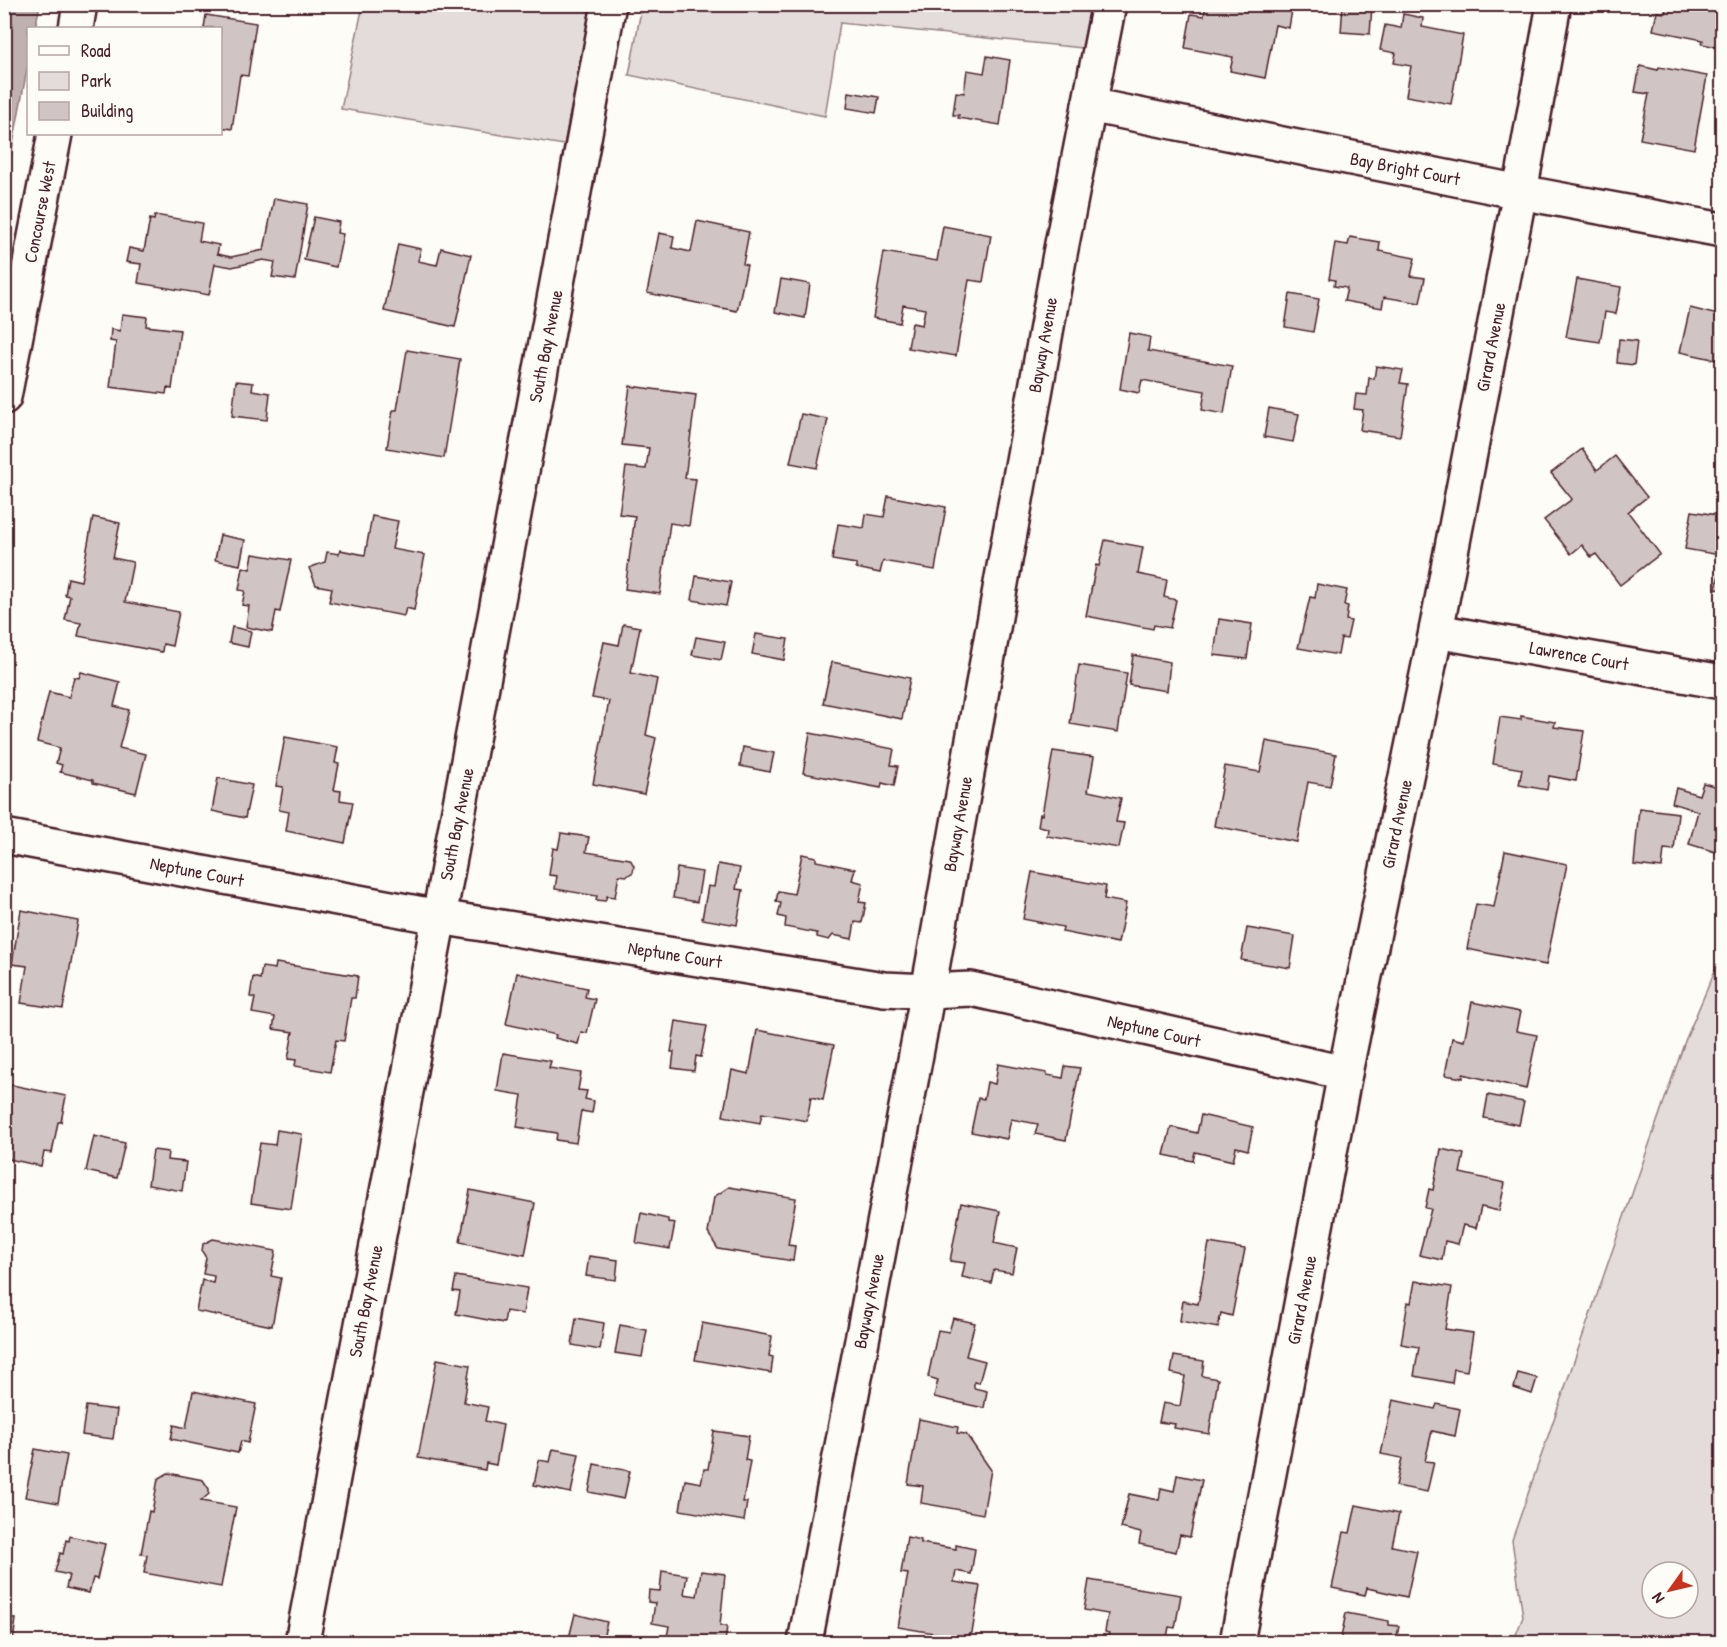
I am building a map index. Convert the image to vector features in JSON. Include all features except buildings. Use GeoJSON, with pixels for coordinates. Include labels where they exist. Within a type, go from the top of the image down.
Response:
{"type":"FeatureCollection","features":[{"type":"Feature","properties":{"kind":"street"},"geometry":{"type":"LineString","coordinates":[[76,27],[80,4]]}},
{"type":"Feature","properties":{"kind":"street","name":"South Bay Avenue"},"geometry":{"type":"LineString","coordinates":[[302,1642],[609,4]]}},
{"type":"Feature","properties":{"kind":"street","name":"Bayway Avenue"},"geometry":{"type":"LineString","coordinates":[[805,1642],[928,991],[1060,254],[1109,4]]}},
{"type":"Feature","properties":{"kind":"street","name":"Girard Avenue"},"geometry":{"type":"LineString","coordinates":[[1238,1642],[1345,1073],[1436,631],[1554,4]]}},
{"type":"Feature","properties":{"kind":"street","name":"Bay Bright Court"},"geometry":{"type":"LineString","coordinates":[[1089,105],[1520,192],[1722,230]]}},
{"type":"Feature","properties":{"kind":"street","name":"Concourse West"},"geometry":{"type":"LineString","coordinates":[[4,397],[55,135]]}},
{"type":"Feature","properties":{"kind":"street","name":"Lawrence Court"},"geometry":{"type":"LineString","coordinates":[[1436,631],[1722,682]]}},
{"type":"Feature","properties":{"kind":"street","name":"Neptune Court"},"geometry":{"type":"LineString","coordinates":[[4,836],[439,917],[884,989],[928,991],[971,989],[1345,1073]]}},
{"type":"Feature","properties":{"kind":"green space"},"geometry":{"type":"Polygon","coordinates":[[[363,5],[591,5],[564,145],[341,109],[363,5]]]}},
{"type":"Feature","properties":{"kind":"green space"},"geometry":{"type":"Polygon","coordinates":[[[642,5],[1101,5],[1092,49],[840,23],[825,116],[629,75],[642,5]]]}},
{"type":"Feature","properties":{"kind":"green space"},"geometry":{"type":"Polygon","coordinates":[[[1722,954],[1722,1642],[1513,1642],[1523,1617],[1512,1540],[1685,1041],[1722,954]]]}},
{"type":"Feature","properties":{"kind":"shaded area"},"geometry":{"type":"Polygon","coordinates":[[[5,4],[40,5],[35,27],[27,27],[27,69],[5,187],[5,4]]]}}]}
